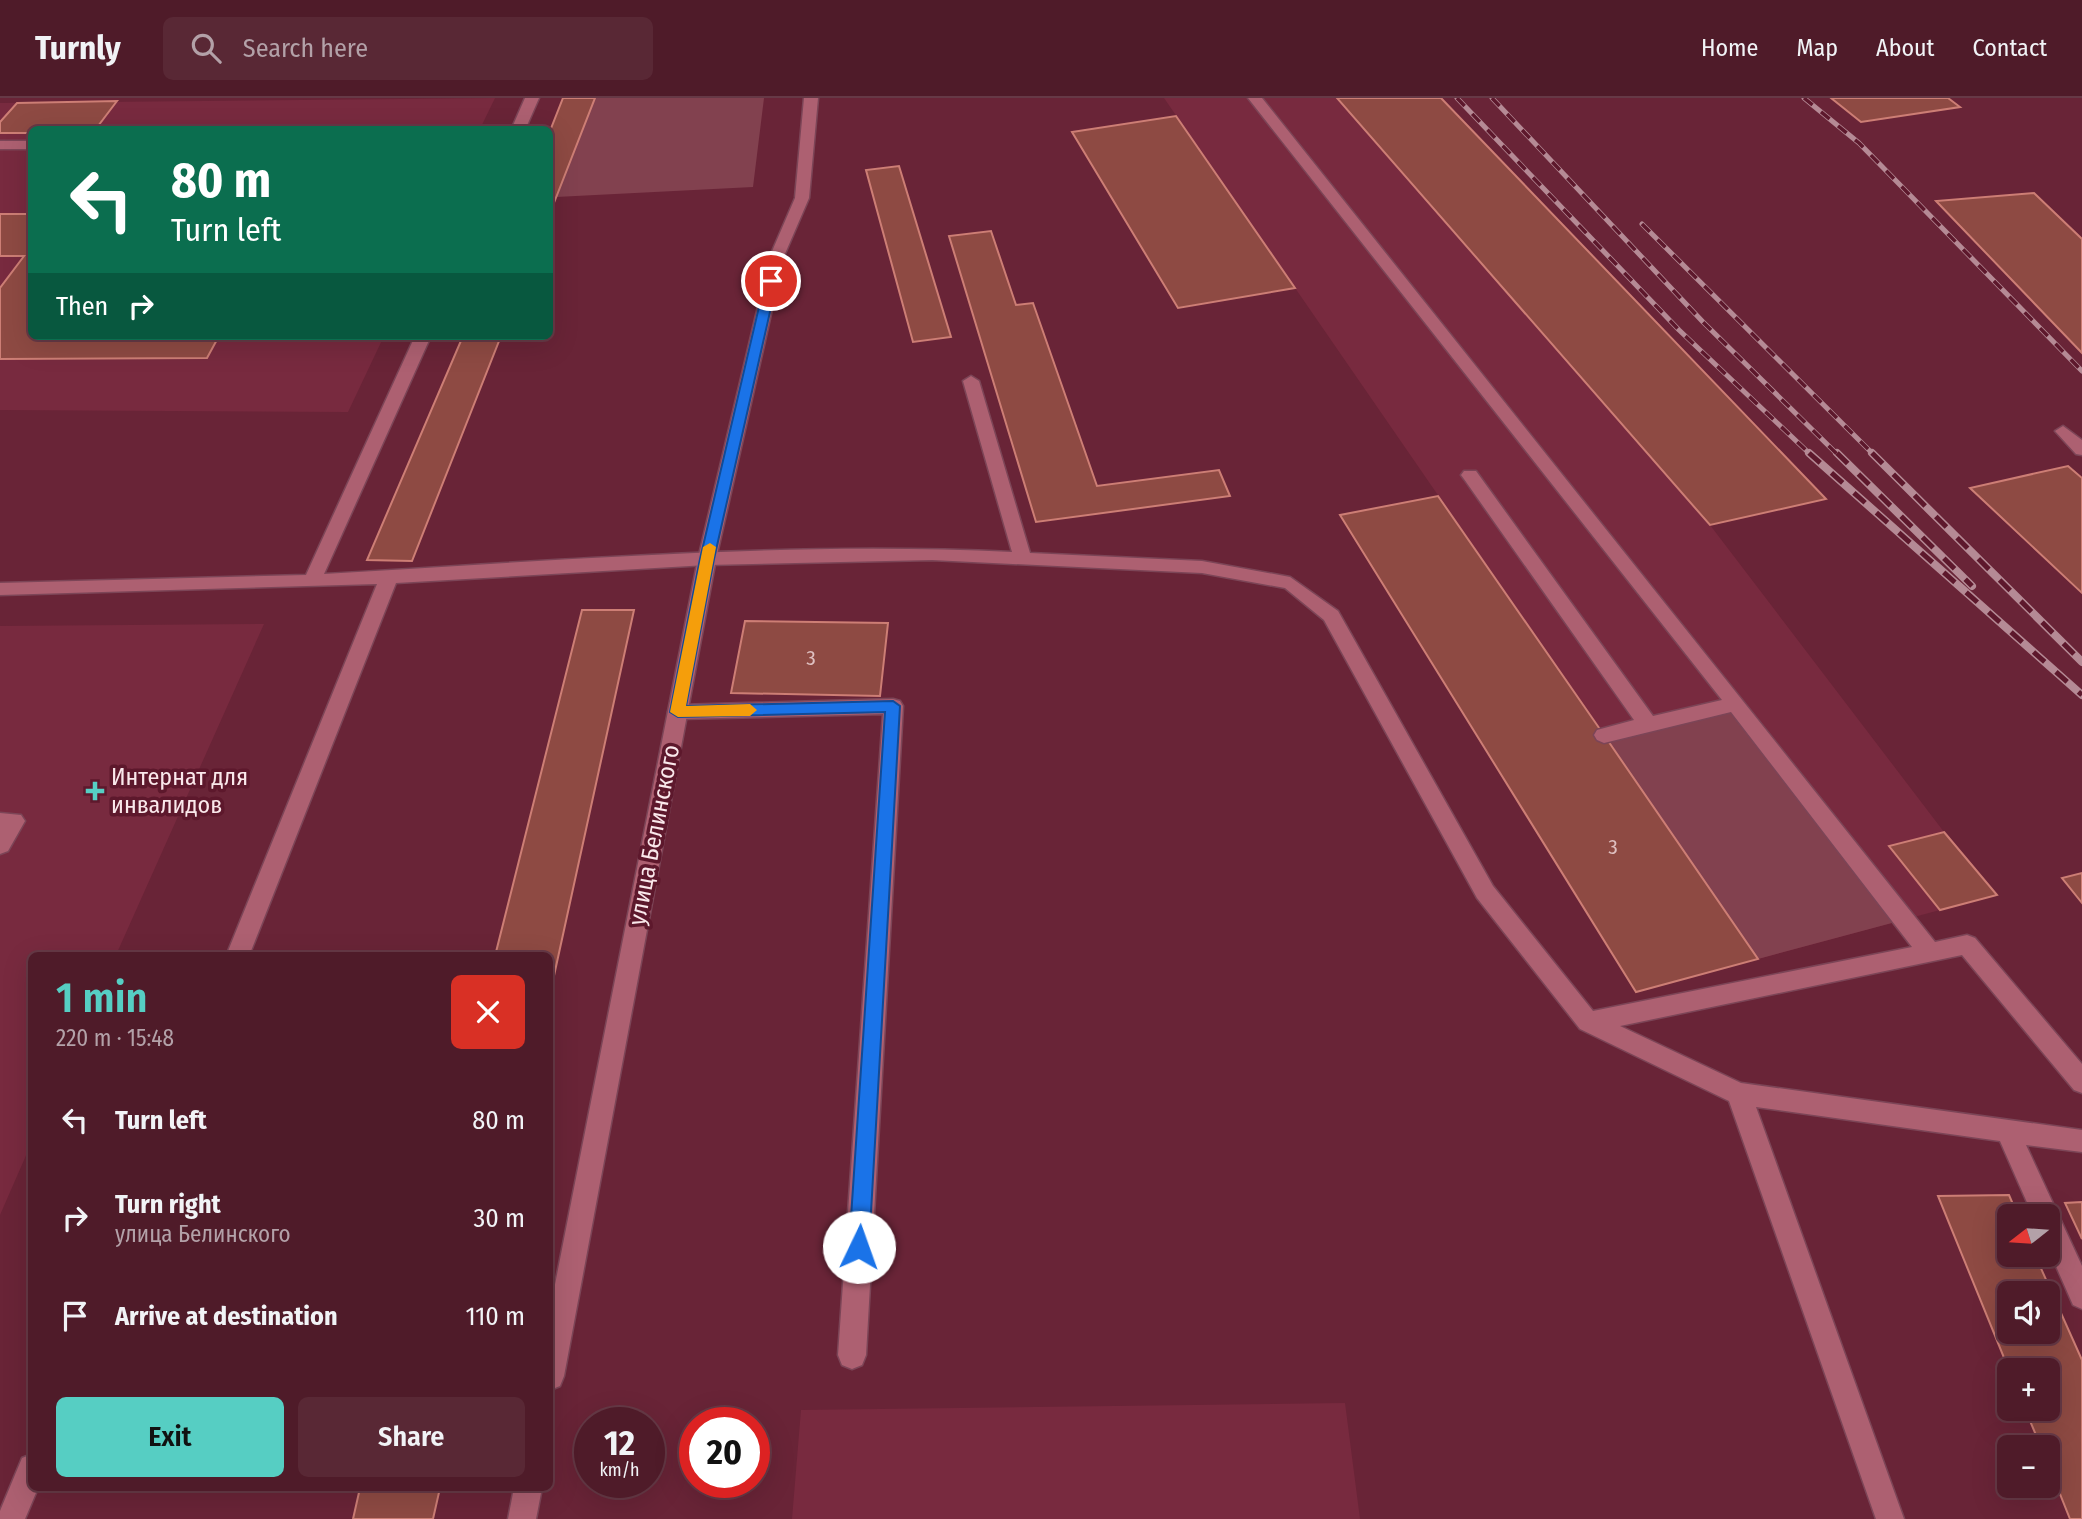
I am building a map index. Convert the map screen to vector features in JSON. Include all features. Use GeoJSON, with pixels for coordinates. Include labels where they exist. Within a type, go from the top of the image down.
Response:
{"type":"FeatureCollection","features":[{"type":"Feature","properties":{"kind":"street"},"geometry":{"type":"LineString","coordinates":[[520,126],[532,98]]}},
{"type":"Feature","properties":{"kind":"street","name":"улица Белинского"},"geometry":{"type":"LineString","coordinates":[[553,1360],[707,559],[777,256],[802,198],[811,98]]}},
{"type":"Feature","properties":{"kind":"street"},"geometry":{"type":"LineString","coordinates":[[1255,98],[1931,954]]}},
{"type":"Feature","properties":{"kind":"street"},"geometry":{"type":"LineString","coordinates":[[0,145],[28,145]]}},
{"type":"Feature","properties":{"kind":"street"},"geometry":{"type":"LineString","coordinates":[[312,581],[422,340]]}},
{"type":"Feature","properties":{"kind":"street"},"geometry":{"type":"LineString","coordinates":[[971,382],[1023,558]]}},
{"type":"Feature","properties":{"kind":"street"},"geometry":{"type":"LineString","coordinates":[[2063,431],[2082,450]]}},
{"type":"Feature","properties":{"kind":"street"},"geometry":{"type":"LineString","coordinates":[[1470,475],[1648,724]]}},
{"type":"Feature","properties":{"kind":"street"},"geometry":{"type":"LineString","coordinates":[[0,589],[312,581],[707,559],[932,554],[1202,566],[1290,583],[1331,616],[1485,892],[1588,1022],[1739,1094],[2082,1141]]}},
{"type":"Feature","properties":{"kind":"street"},"geometry":{"type":"LineString","coordinates":[[239,952],[389,576]]}},
{"type":"Feature","properties":{"kind":"street"},"geometry":{"type":"LineString","coordinates":[[1604,735],[1736,704]]}},
{"type":"Feature","properties":{"kind":"street"},"geometry":{"type":"LineString","coordinates":[[678,712],[893,706],[852,1355]]}},
{"type":"Feature","properties":{"kind":"street"},"geometry":{"type":"LineString","coordinates":[[0,821],[13,821],[0,845]]}},
{"type":"Feature","properties":{"kind":"street"},"geometry":{"type":"LineString","coordinates":[[1588,1022],[1967,945],[2082,1082]]}},
{"type":"Feature","properties":{"kind":"street"},"geometry":{"type":"LineString","coordinates":[[1739,1094],[1890,1519]]}},
{"type":"Feature","properties":{"kind":"street"},"geometry":{"type":"LineString","coordinates":[[2009,1133],[2041,1204]]}},
{"type":"Feature","properties":{"kind":"street"},"geometry":{"type":"LineString","coordinates":[[2060,1247],[2082,1296]]}},
{"type":"Feature","properties":{"kind":"street"},"geometry":{"type":"LineString","coordinates":[[11,1519],[28,1478]]}},
{"type":"Feature","properties":{"kind":"street"},"geometry":{"type":"LineString","coordinates":[[522,1519],[527,1491]]}},
{"type":"Feature","properties":{"kind":"shaded area"},"geometry":{"type":"Polygon","coordinates":[[[495,98],[481,126],[28,126],[28,340],[382,340],[348,412],[0,410],[0,103],[495,98]]]}},
{"type":"Feature","properties":{"kind":"shaded area"},"geometry":{"type":"Polygon","coordinates":[[[595,98],[764,98],[753,187],[556,197],[595,98]]]}},
{"type":"Feature","properties":{"kind":"shaded area"},"geometry":{"type":"Polygon","coordinates":[[[1164,98],[1337,98],[1710,525],[1944,832],[1889,847],[1940,910],[1758,959],[1164,98]]]}},
{"type":"Feature","properties":{"kind":"shaded area","name":"Интернат для инвалидов"},"geometry":{"type":"Polygon","coordinates":[[[264,624],[117,952],[28,952],[28,1151],[0,1215],[0,626],[264,624]]]}},
{"type":"Feature","properties":{"kind":"shaded area"},"geometry":{"type":"Polygon","coordinates":[[[1730,712],[1887,915],[1903,920],[1758,959],[1604,735],[1730,712]]]}},
{"type":"Feature","properties":{"kind":"shaded area"},"geometry":{"type":"Polygon","coordinates":[[[1345,1403],[1360,1519],[792,1519],[801,1410],[1345,1403]]]}},
{"type":"Feature","properties":{"kind":"building"},"geometry":{"type":"Polygon","coordinates":[[[563,98],[595,98],[553,205],[553,126],[563,98]]]}},
{"type":"Feature","properties":{"kind":"building"},"geometry":{"type":"Polygon","coordinates":[[[1337,98],[1441,98],[1826,499],[1710,525],[1337,98]]]}},
{"type":"Feature","properties":{"kind":"building"},"geometry":{"type":"Polygon","coordinates":[[[1831,98],[1948,98],[1960,107],[1861,122],[1831,98]]]}},
{"type":"Feature","properties":{"kind":"building"},"geometry":{"type":"Polygon","coordinates":[[[117,101],[98,126],[28,126],[28,133],[0,133],[0,122],[17,103],[117,101]]]}},
{"type":"Feature","properties":{"kind":"building"},"geometry":{"type":"Polygon","coordinates":[[[1176,116],[1295,288],[1178,308],[1072,132],[1176,116]]]}},
{"type":"Feature","properties":{"kind":"building"},"geometry":{"type":"Polygon","coordinates":[[[899,166],[951,337],[913,342],[866,170],[899,166]]]}},
{"type":"Feature","properties":{"kind":"building"},"geometry":{"type":"Polygon","coordinates":[[[2034,193],[2082,239],[2082,353],[1936,201],[2034,193]]]}},
{"type":"Feature","properties":{"kind":"building"},"geometry":{"type":"Polygon","coordinates":[[[0,214],[28,214],[28,340],[217,340],[207,358],[0,359],[0,288],[24,256],[0,256],[0,214]]]}},
{"type":"Feature","properties":{"kind":"building"},"geometry":{"type":"Polygon","coordinates":[[[991,231],[1016,305],[1033,303],[1097,486],[1219,470],[1230,496],[1036,522],[949,236],[991,231]]]}},
{"type":"Feature","properties":{"kind":"building"},"geometry":{"type":"Polygon","coordinates":[[[461,340],[499,340],[412,561],[367,560],[461,340]]]}},
{"type":"Feature","properties":{"kind":"building"},"geometry":{"type":"Polygon","coordinates":[[[2068,466],[2082,478],[2082,593],[1970,488],[2068,466]]]}},
{"type":"Feature","properties":{"kind":"building"},"geometry":{"type":"Polygon","coordinates":[[[1438,496],[1758,959],[1636,992],[1340,515],[1438,496]]]}},
{"type":"Feature","properties":{"kind":"building"},"geometry":{"type":"Polygon","coordinates":[[[582,610],[634,610],[553,980],[553,952],[496,952],[582,610]]]}},
{"type":"Feature","properties":{"kind":"building"},"geometry":{"type":"Polygon","coordinates":[[[745,621],[888,623],[880,696],[731,693],[745,621]]]}},
{"type":"Feature","properties":{"kind":"building"},"geometry":{"type":"Polygon","coordinates":[[[1944,832],[1997,895],[1940,910],[1889,846],[1944,832]]]}},
{"type":"Feature","properties":{"kind":"building"},"geometry":{"type":"Polygon","coordinates":[[[2082,873],[2082,903],[2062,878],[2082,873]]]}},
{"type":"Feature","properties":{"kind":"building"},"geometry":{"type":"Polygon","coordinates":[[[2009,1195],[2013,1204],[1997,1204],[1997,1267],[2040,1267],[2047,1281],[1997,1281],[1997,1341],[1938,1196],[2009,1195]]]}},
{"type":"Feature","properties":{"kind":"building"},"geometry":{"type":"Polygon","coordinates":[[[2082,1202],[2082,1239],[2065,1203],[2082,1202]]]}},
{"type":"Feature","properties":{"kind":"building"},"geometry":{"type":"Polygon","coordinates":[[[2060,1311],[2082,1360],[2082,1519],[2070,1519],[2060,1494],[2060,1435],[2036,1435],[2030,1421],[2060,1421],[2060,1358],[2004,1358],[1998,1344],[2060,1344],[2060,1311]]]}},
{"type":"Feature","properties":{"kind":"building"},"geometry":{"type":"Polygon","coordinates":[[[359,1491],[439,1491],[433,1519],[353,1519],[359,1491]]]}},
{"type":"Feature","properties":{"kind":"railway"},"geometry":{"type":"LineString","coordinates":[[1457,98],[1679,330],[1811,455]]}},
{"type":"Feature","properties":{"kind":"railway"},"geometry":{"type":"LineString","coordinates":[[1492,98],[1703,322],[1838,455]]}},
{"type":"Feature","properties":{"kind":"railway"},"geometry":{"type":"LineString","coordinates":[[1804,98],[1859,143],[2082,371]]}},
{"type":"Feature","properties":{"kind":"railway"},"geometry":{"type":"LineString","coordinates":[[1642,224],[1874,455]]}},
{"type":"Feature","properties":{"kind":"railway"},"geometry":{"type":"LineString","coordinates":[[1809,453],[2082,695]]}},
{"type":"Feature","properties":{"kind":"railway"},"geometry":{"type":"LineString","coordinates":[[1837,453],[1972,586]]}},
{"type":"Feature","properties":{"kind":"railway"},"geometry":{"type":"LineString","coordinates":[[1872,453],[2082,662]]}},
{"type":"Feature","properties":{"kind":"slow traffic"},"geometry":{"type":"LineString","coordinates":[[710,547],[678,712],[750,710]]}},
{"type":"Feature","properties":{"kind":"place","name":"Интернат для инвалидов"},"geometry":{"type":"Point","coordinates":[95,791]}},
{"type":"Feature","properties":{"kind":"route"},"geometry":{"type":"LineString","coordinates":[[771,281],[707,559],[678,712],[893,706],[859,1247]]}}]}
